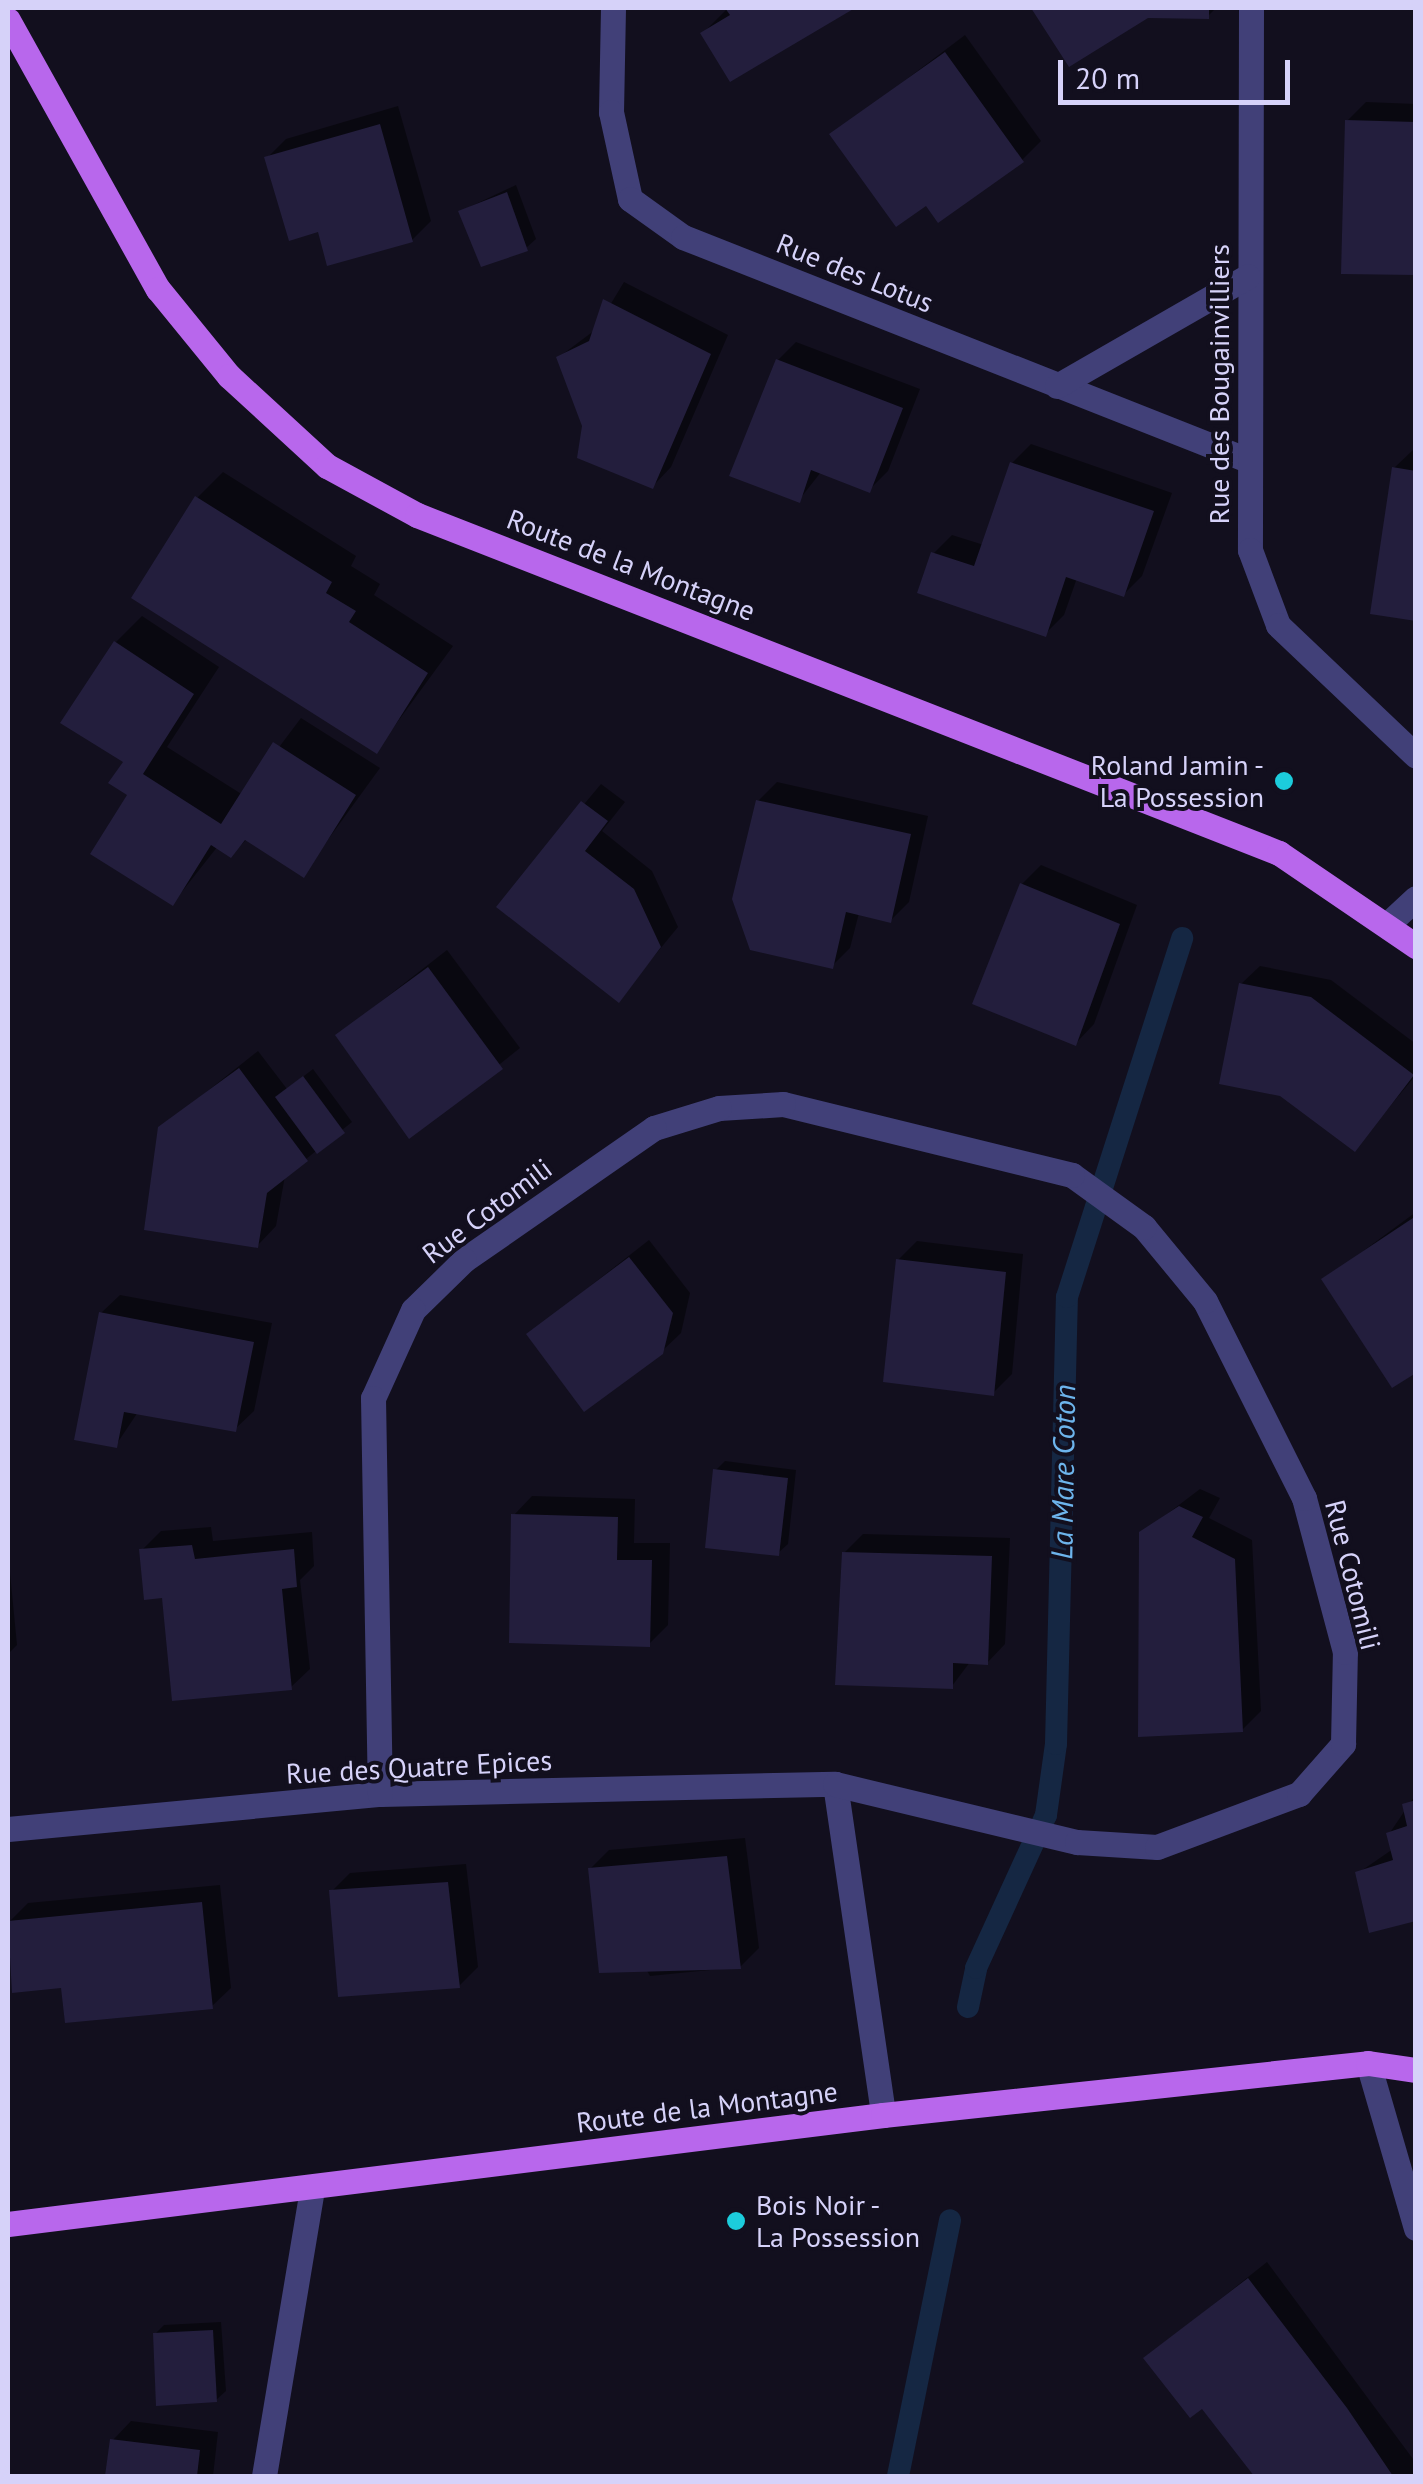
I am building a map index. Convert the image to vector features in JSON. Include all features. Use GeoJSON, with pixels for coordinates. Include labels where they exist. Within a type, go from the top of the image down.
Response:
{"type":"FeatureCollection","features":[{"type":"Feature","properties":{"kind":"main road","name":"Route de la Montagne"},"geometry":{"type":"LineString","coordinates":[[8,20],[158,289],[229,376],[326,466],[417,515],[1279,853],[1390,922],[1416,946]]}},
{"type":"Feature","properties":{"kind":"main road","name":"Route de la Montagne"},"geometry":{"type":"LineString","coordinates":[[8,2224],[883,2115],[1368,2063],[1416,2070]]}},
{"type":"Feature","properties":{"kind":"street","name":"Rue des Lotus"},"geometry":{"type":"LineString","coordinates":[[613,8],[611,112],[630,199],[683,237],[1244,459]]}},
{"type":"Feature","properties":{"kind":"street","name":"Rue des Bougainvilliers"},"geometry":{"type":"LineString","coordinates":[[1251,8],[1244,459],[1250,550],[1278,625],[1416,756]]}},
{"type":"Feature","properties":{"kind":"street"},"geometry":{"type":"LineString","coordinates":[[1057,386],[1248,276]]}},
{"type":"Feature","properties":{"kind":"street"},"geometry":{"type":"LineString","coordinates":[[1390,922],[1416,898]]}},
{"type":"Feature","properties":{"kind":"street","name":"Rue Cotomili"},"geometry":{"type":"LineString","coordinates":[[380,1794],[372,1398],[413,1310],[464,1260],[654,1128],[719,1108],[783,1104],[1072,1175],[1144,1227],[1205,1301],[1304,1498],[1345,1652],[1343,1744],[1298,1794],[1227,1826],[1157,1846],[1076,1842],[835,1784]]}},
{"type":"Feature","properties":{"kind":"street"},"geometry":{"type":"LineString","coordinates":[[835,1784],[883,2115]]}},
{"type":"Feature","properties":{"kind":"street","name":"Rue des Quatre Epices"},"geometry":{"type":"LineString","coordinates":[[8,1829],[380,1794],[835,1784]]}},
{"type":"Feature","properties":{"kind":"street"},"geometry":{"type":"LineString","coordinates":[[1368,2063],[1416,2228]]}},
{"type":"Feature","properties":{"kind":"street"},"geometry":{"type":"LineString","coordinates":[[264,2476],[312,2188]]}},
{"type":"Feature","properties":{"kind":"building"},"geometry":{"type":"Polygon","coordinates":[[[725,8],[855,8],[730,82],[700,33],[730,15],[725,8]]]}},
{"type":"Feature","properties":{"kind":"building"},"geometry":{"type":"Polygon","coordinates":[[[1031,8],[1209,8],[1209,19],[1148,18],[1069,67],[1031,8]]]}},
{"type":"Feature","properties":{"kind":"building"},"geometry":{"type":"Polygon","coordinates":[[[945,52],[1024,162],[938,223],[926,206],[896,227],[829,134],[945,52]]]}},
{"type":"Feature","properties":{"kind":"building"},"geometry":{"type":"Polygon","coordinates":[[[1345,120],[1416,122],[1416,275],[1341,274],[1345,120]]]}},
{"type":"Feature","properties":{"kind":"building"},"geometry":{"type":"Polygon","coordinates":[[[380,124],[413,242],[327,266],[318,232],[289,241],[264,157],[380,124]]]}},
{"type":"Feature","properties":{"kind":"building"},"geometry":{"type":"Polygon","coordinates":[[[507,192],[528,251],[481,267],[458,211],[507,192]]]}},
{"type":"Feature","properties":{"kind":"building"},"geometry":{"type":"Polygon","coordinates":[[[603,299],[711,354],[653,489],[577,458],[582,426],[556,357],[589,341],[603,299]]]}},
{"type":"Feature","properties":{"kind":"building"},"geometry":{"type":"Polygon","coordinates":[[[776,359],[903,408],[870,493],[811,470],[800,503],[729,476],[776,359]]]}},
{"type":"Feature","properties":{"kind":"building"},"geometry":{"type":"Polygon","coordinates":[[[1010,462],[1154,511],[1124,597],[1066,577],[1046,637],[917,593],[931,552],[974,566],[1010,462]]]}},
{"type":"Feature","properties":{"kind":"building"},"geometry":{"type":"Polygon","coordinates":[[[1392,467],[1416,471],[1416,621],[1370,614],[1392,467]]]}},
{"type":"Feature","properties":{"kind":"building"},"geometry":{"type":"Polygon","coordinates":[[[195,496],[332,582],[326,593],[356,611],[349,622],[428,673],[377,754],[131,598],[195,496]]]}},
{"type":"Feature","properties":{"kind":"building"},"geometry":{"type":"Polygon","coordinates":[[[114,641],[194,694],[143,774],[221,824],[273,742],[356,795],[304,878],[245,840],[231,858],[211,845],[173,906],[90,854],[127,795],[108,783],[123,762],[60,723],[114,641]]]}},
{"type":"Feature","properties":{"kind":"building"},"geometry":{"type":"Polygon","coordinates":[[[756,800],[911,834],[891,923],[846,912],[833,969],[750,950],[732,899],[756,800]]]}},
{"type":"Feature","properties":{"kind":"building"},"geometry":{"type":"Polygon","coordinates":[[[581,801],[608,821],[585,851],[634,889],[661,947],[619,1003],[496,907],[581,801]]]}},
{"type":"Feature","properties":{"kind":"building"},"geometry":{"type":"Polygon","coordinates":[[[1020,883],[1120,924],[1076,1046],[972,1004],[1020,883]]]}},
{"type":"Feature","properties":{"kind":"building"},"geometry":{"type":"Polygon","coordinates":[[[428,967],[503,1069],[409,1139],[335,1035],[428,967]]]}},
{"type":"Feature","properties":{"kind":"building"},"geometry":{"type":"Polygon","coordinates":[[[1239,983],[1311,997],[1414,1075],[1355,1152],[1280,1096],[1219,1084],[1239,983]]]}},
{"type":"Feature","properties":{"kind":"building"},"geometry":{"type":"Polygon","coordinates":[[[239,1068],[308,1161],[267,1193],[258,1248],[144,1230],[158,1127],[239,1068]]]}},
{"type":"Feature","properties":{"kind":"building"},"geometry":{"type":"Polygon","coordinates":[[[303,1076],[345,1133],[317,1154],[275,1097],[303,1076]]]}},
{"type":"Feature","properties":{"kind":"building"},"geometry":{"type":"Polygon","coordinates":[[[1416,1216],[1416,1373],[1392,1388],[1321,1279],[1416,1216]]]}},
{"type":"Feature","properties":{"kind":"building"},"geometry":{"type":"Polygon","coordinates":[[[629,1257],[673,1313],[663,1354],[584,1412],[526,1334],[629,1257]]]}},
{"type":"Feature","properties":{"kind":"building"},"geometry":{"type":"Polygon","coordinates":[[[896,1259],[1006,1272],[994,1396],[883,1382],[896,1259]]]}},
{"type":"Feature","properties":{"kind":"building"},"geometry":{"type":"Polygon","coordinates":[[[99,1312],[254,1342],[236,1432],[124,1412],[117,1448],[74,1440],[99,1312]]]}},
{"type":"Feature","properties":{"kind":"building"},"geometry":{"type":"Polygon","coordinates":[[[713,1469],[788,1478],[779,1556],[705,1548],[713,1469]]]}},
{"type":"Feature","properties":{"kind":"building"},"geometry":{"type":"Polygon","coordinates":[[[1179,1506],[1203,1517],[1192,1537],[1235,1559],[1243,1732],[1138,1737],[1139,1532],[1179,1506]]]}},
{"type":"Feature","properties":{"kind":"building"},"geometry":{"type":"Polygon","coordinates":[[[511,1514],[618,1517],[617,1560],[652,1560],[650,1647],[509,1643],[511,1514]]]}},
{"type":"Feature","properties":{"kind":"building"},"geometry":{"type":"Polygon","coordinates":[[[192,1545],[195,1559],[294,1549],[297,1587],[282,1589],[292,1690],[172,1701],[162,1598],[144,1600],[139,1549],[192,1545]]]}},
{"type":"Feature","properties":{"kind":"building"},"geometry":{"type":"Polygon","coordinates":[[[842,1552],[992,1556],[988,1665],[953,1663],[953,1689],[835,1685],[842,1552]]]}},
{"type":"Feature","properties":{"kind":"building"},"geometry":{"type":"Polygon","coordinates":[[[1416,1800],[1416,1921],[1369,1933],[1355,1872],[1393,1860],[1386,1833],[1407,1826],[1402,1804],[1416,1800]]]}},
{"type":"Feature","properties":{"kind":"building"},"geometry":{"type":"Polygon","coordinates":[[[727,1856],[741,1969],[599,1973],[588,1868],[727,1856]]]}},
{"type":"Feature","properties":{"kind":"building"},"geometry":{"type":"Polygon","coordinates":[[[448,1882],[460,1988],[338,1997],[329,1890],[448,1882]]]}},
{"type":"Feature","properties":{"kind":"building"},"geometry":{"type":"Polygon","coordinates":[[[202,1902],[213,2009],[65,2023],[61,1988],[12,1993],[8,1921],[202,1902]]]}},
{"type":"Feature","properties":{"kind":"building"},"geometry":{"type":"Polygon","coordinates":[[[1248,2278],[1347,2408],[1393,2476],[1254,2476],[1202,2409],[1190,2418],[1143,2358],[1248,2278]]]}},
{"type":"Feature","properties":{"kind":"building"},"geometry":{"type":"Polygon","coordinates":[[[213,2330],[217,2402],[156,2406],[153,2333],[213,2330]]]}},
{"type":"Feature","properties":{"kind":"building"},"geometry":{"type":"Polygon","coordinates":[[[110,2439],[200,2450],[197,2476],[105,2476],[110,2439]]]}},
{"type":"Feature","properties":{"kind":"waterway","name":"La Mare Coton"},"geometry":{"type":"LineString","coordinates":[[968,2007],[976,1968],[1046,1815],[1056,1744],[1067,1297],[1182,938]]}},
{"type":"Feature","properties":{"kind":"waterway","name":"La Mare Coton"},"geometry":{"type":"LineString","coordinates":[[898,2476],[950,2220]]}},
{"type":"Feature","properties":{"kind":"place","name":"Roland Jamin - La Possession"},"geometry":{"type":"Point","coordinates":[1284,781]}},
{"type":"Feature","properties":{"kind":"place","name":"Bois Noir - La Possession"},"geometry":{"type":"Point","coordinates":[736,2221]}}]}
